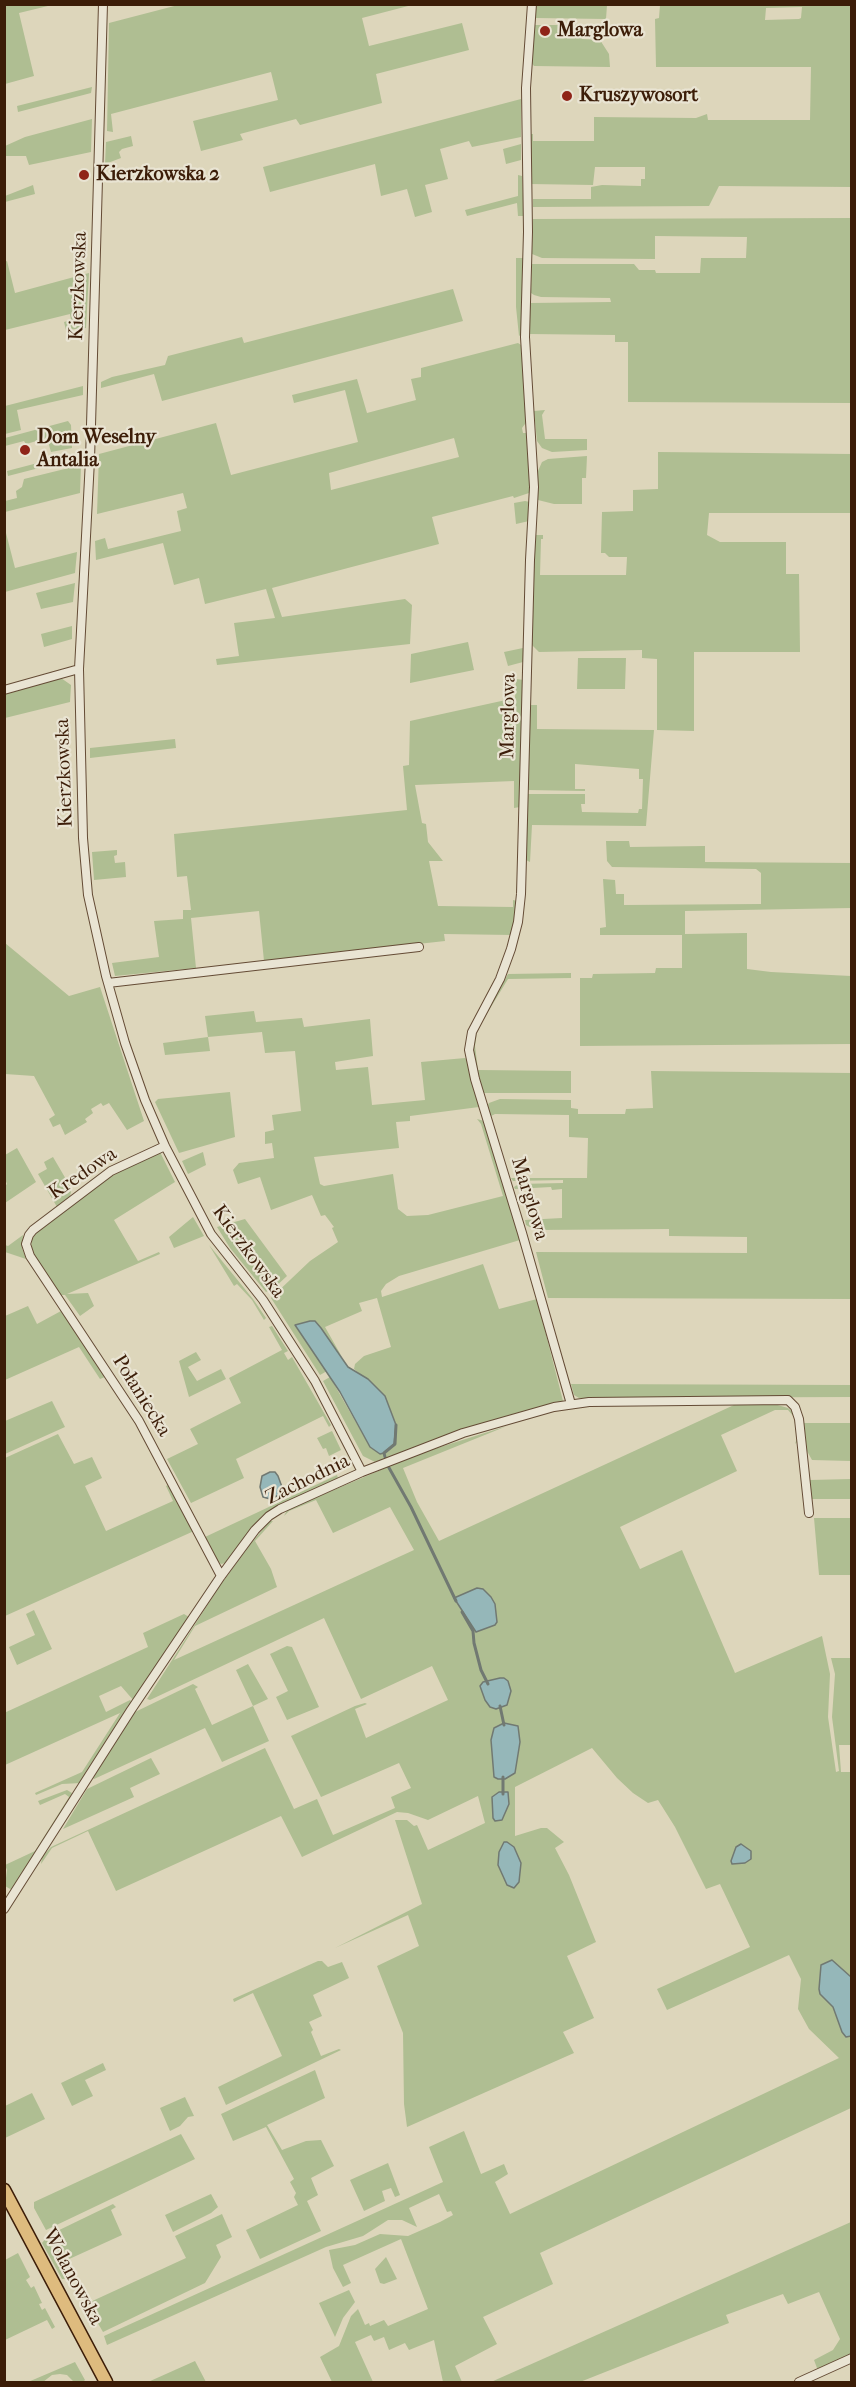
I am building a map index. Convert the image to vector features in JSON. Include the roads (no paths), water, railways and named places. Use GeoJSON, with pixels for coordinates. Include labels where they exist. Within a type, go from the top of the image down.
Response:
{"type":"FeatureCollection","features":[{"type":"Feature","properties":{"kind":"main road","name":"Wolanowska"},"geometry":{"type":"LineString","coordinates":[[4,2190],[106,2382]]}},
{"type":"Feature","properties":{"kind":"street","name":"Kierzkowska"},"geometry":{"type":"LineString","coordinates":[[103,4],[90,460],[79,669],[86,878],[93,924],[136,1076],[165,1146],[211,1234],[263,1300],[315,1381],[362,1472]]}},
{"type":"Feature","properties":{"kind":"street","name":"Marglowa"},"geometry":{"type":"LineString","coordinates":[[532,4],[526,88],[528,232],[525,337],[535,478],[530,560],[521,894],[518,922],[511,949],[500,979],[472,1032],[469,1050],[475,1079],[571,1404]]}},
{"type":"Feature","properties":{"kind":"street"},"geometry":{"type":"LineString","coordinates":[[4,690],[79,669]]}},
{"type":"Feature","properties":{"kind":"street"},"geometry":{"type":"LineString","coordinates":[[108,983],[418,947]]}},
{"type":"Feature","properties":{"kind":"street","name":"Kredowa"},"geometry":{"type":"LineString","coordinates":[[27,1239],[33,1230],[111,1171],[165,1146]]}},
{"type":"Feature","properties":{"kind":"street","name":"Połaniecka"},"geometry":{"type":"LineString","coordinates":[[27,1239],[30,1256],[139,1421],[221,1576]]}},
{"type":"Feature","properties":{"kind":"street","name":"Zachodnia"},"geometry":{"type":"LineString","coordinates":[[4,1909],[131,1710],[221,1576],[268,1516],[362,1472],[463,1433],[571,1404],[697,1400],[788,1400],[795,1407],[799,1419],[809,1513]]}},
{"type":"Feature","properties":{"kind":"street"},"geometry":{"type":"LineString","coordinates":[[799,2382],[852,2358]]}},
{"type":"Feature","properties":{"kind":"water"},"geometry":{"type":"Polygon","coordinates":[[[315,1321],[321,1328],[348,1367],[368,1379],[385,1396],[396,1425],[394,1444],[384,1453],[380,1454],[370,1447],[340,1392],[295,1325],[315,1321]]]}},
{"type":"Feature","properties":{"kind":"water"},"geometry":{"type":"Polygon","coordinates":[[[275,1472],[282,1487],[279,1495],[270,1499],[263,1497],[260,1487],[262,1476],[275,1472]]]}},
{"type":"Feature","properties":{"kind":"water"},"geometry":{"type":"Polygon","coordinates":[[[477,1588],[483,1589],[491,1597],[495,1604],[497,1622],[495,1625],[476,1632],[454,1598],[477,1588]]]}},
{"type":"Feature","properties":{"kind":"water"},"geometry":{"type":"Polygon","coordinates":[[[500,1678],[508,1681],[511,1691],[507,1705],[496,1709],[490,1707],[485,1700],[480,1686],[483,1682],[500,1678]]]}},
{"type":"Feature","properties":{"kind":"water"},"geometry":{"type":"Polygon","coordinates":[[[504,1723],[518,1726],[520,1742],[515,1773],[505,1779],[498,1779],[494,1777],[491,1740],[494,1728],[504,1723]]]}},
{"type":"Feature","properties":{"kind":"water"},"geometry":{"type":"Polygon","coordinates":[[[499,1792],[508,1792],[509,1804],[502,1820],[495,1821],[492,1797],[499,1792]]]}},
{"type":"Feature","properties":{"kind":"water"},"geometry":{"type":"Polygon","coordinates":[[[504,1842],[514,1847],[521,1863],[519,1882],[514,1888],[507,1885],[498,1865],[499,1852],[504,1842]]]}},
{"type":"Feature","properties":{"kind":"water"},"geometry":{"type":"Polygon","coordinates":[[[741,1844],[751,1851],[751,1859],[745,1863],[732,1864],[736,1847],[741,1844]]]}},
{"type":"Feature","properties":{"kind":"water"},"geometry":{"type":"Polygon","coordinates":[[[832,1960],[851,1977],[851,2036],[846,2037],[842,2032],[833,2007],[820,1994],[821,1965],[832,1960]]]}},
{"type":"Feature","properties":{"kind":"waterway"},"geometry":{"type":"LineString","coordinates":[[385,1457],[384,1453],[395,1444],[396,1425]]}},
{"type":"Feature","properties":{"kind":"waterway"},"geometry":{"type":"LineString","coordinates":[[388,1466],[411,1507],[456,1601]]}},
{"type":"Feature","properties":{"kind":"waterway"},"geometry":{"type":"LineString","coordinates":[[462,1612],[473,1631],[481,1670],[488,1684]]}},
{"type":"Feature","properties":{"kind":"waterway"},"geometry":{"type":"LineString","coordinates":[[500,1706],[504,1725]]}},
{"type":"Feature","properties":{"kind":"waterway"},"geometry":{"type":"LineString","coordinates":[[503,1777],[503,1794]]}},
{"type":"Feature","properties":{"kind":"place","name":"Marglowa"},"geometry":{"type":"Point","coordinates":[545,31]}},
{"type":"Feature","properties":{"kind":"place","name":"Kruszywosort"},"geometry":{"type":"Point","coordinates":[567,96]}},
{"type":"Feature","properties":{"kind":"place","name":"Kierzkowska 2"},"geometry":{"type":"Point","coordinates":[84,175]}},
{"type":"Feature","properties":{"kind":"place","name":"Dom Weselny Antalia"},"geometry":{"type":"Point","coordinates":[25,450]}}]}
